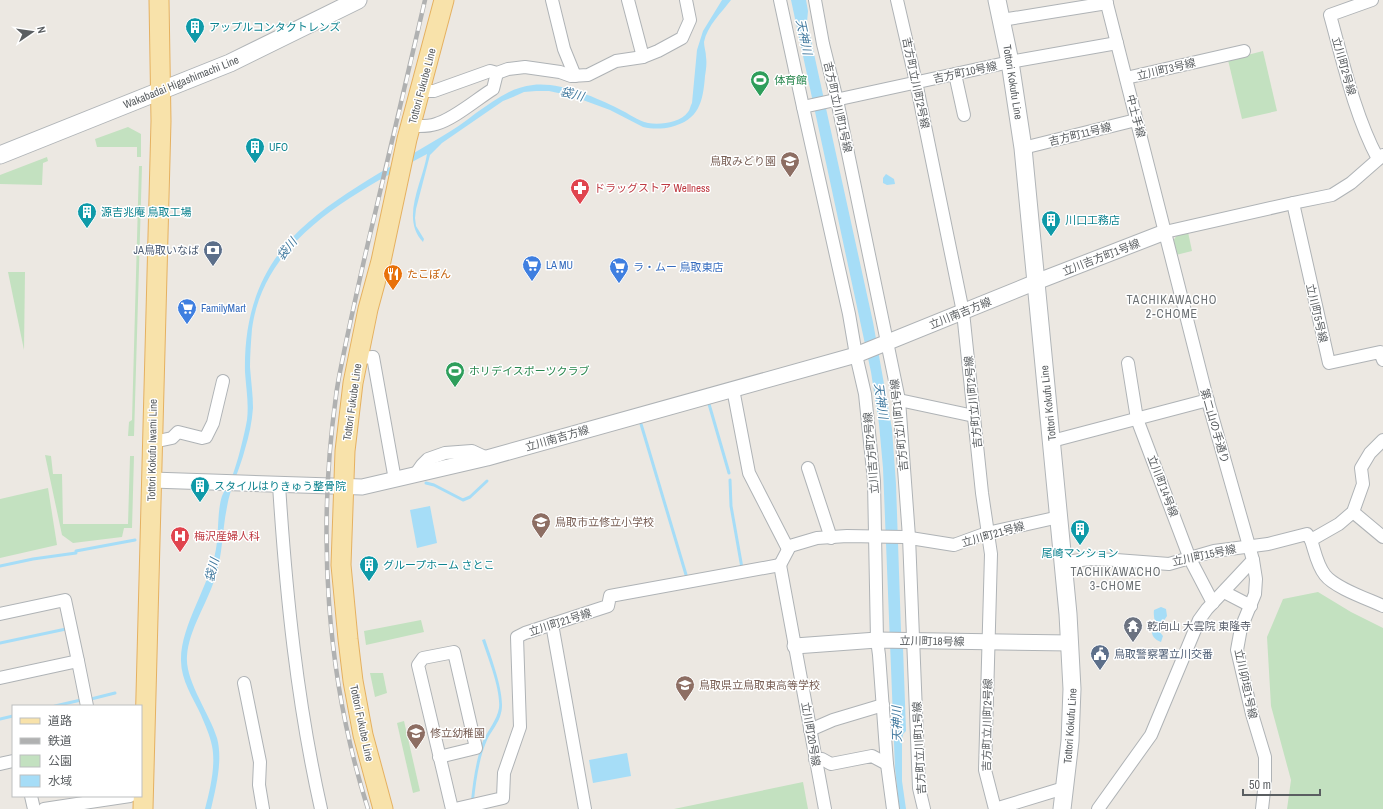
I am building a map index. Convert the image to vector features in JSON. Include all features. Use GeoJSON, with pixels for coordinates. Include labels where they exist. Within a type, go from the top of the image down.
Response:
{"type":"FeatureCollection","features":[{"type":"Feature","properties":{"kind":"main road","name":"Tottori Kokufu Iwami Line"},"geometry":{"type":"LineString","coordinates":[[142,745],[152,480],[161,121],[159,0]]}},
{"type":"Feature","properties":{"kind":"main road","name":"Wakabadai Higashimachi Line"},"geometry":{"type":"LineString","coordinates":[[0,155],[230,63],[358,0]]}},
{"type":"Feature","properties":{"kind":"main road"},"geometry":{"type":"LineString","coordinates":[[434,43],[435,0]]}},
{"type":"Feature","properties":{"kind":"main road","name":"Tottori Fukube Line"},"geometry":{"type":"LineString","coordinates":[[383,809],[363,735],[352,674],[341,566],[343,487],[346,443],[357,358],[409,132],[434,43],[444,0]]}},
{"type":"Feature","properties":{"kind":"main road","name":"Tottori Kokufu Line"},"geometry":{"type":"LineString","coordinates":[[997,0],[1010,62],[1023,148],[1070,643],[1072,695],[1070,741],[1062,809]]}},
{"type":"Feature","properties":{"kind":"street"},"geometry":{"type":"LineString","coordinates":[[552,0],[564,49],[575,76]]}},
{"type":"Feature","properties":{"kind":"street"},"geometry":{"type":"LineString","coordinates":[[628,0],[643,57]]}},
{"type":"Feature","properties":{"kind":"street"},"geometry":{"type":"LineString","coordinates":[[420,91],[434,90],[490,70],[497,73],[508,69],[525,67],[560,72],[571,76],[588,75],[616,61],[643,57],[677,42],[682,38],[690,20],[686,0]]}},
{"type":"Feature","properties":{"kind":"street","name":"立川吉方町2号線"},"geometry":{"type":"LineString","coordinates":[[780,0],[806,107],[865,394],[878,537],[879,640],[887,764],[893,809]]}},
{"type":"Feature","properties":{"kind":"street","name":"吉方町立川町1号線"},"geometry":{"type":"LineString","coordinates":[[815,0],[823,44],[899,400],[919,788],[924,809]]}},
{"type":"Feature","properties":{"kind":"street","name":"吉方町立川町2号線"},"geometry":{"type":"LineString","coordinates":[[897,0],[916,82],[964,312],[987,533],[991,554],[985,770],[995,809]]}},
{"type":"Feature","properties":{"kind":"street","name":"立川町2号線"},"geometry":{"type":"LineString","coordinates":[[1372,0],[1330,14],[1349,86],[1371,146],[1381,157]]}},
{"type":"Feature","properties":{"kind":"street"},"geometry":{"type":"LineString","coordinates":[[1002,20],[1106,1]]}},
{"type":"Feature","properties":{"kind":"street","name":"中土手線"},"geometry":{"type":"LineString","coordinates":[[1106,1],[1165,232]]}},
{"type":"Feature","properties":{"kind":"street","name":"吉方町10号線"},"geometry":{"type":"LineString","coordinates":[[806,107],[1010,62],[1117,43]]}},
{"type":"Feature","properties":{"kind":"street","name":"立川町3号線"},"geometry":{"type":"LineString","coordinates":[[1126,78],[1244,51]]}},
{"type":"Feature","properties":{"kind":"street"},"geometry":{"type":"LineString","coordinates":[[409,132],[448,120],[493,89],[497,73]]}},
{"type":"Feature","properties":{"kind":"street"},"geometry":{"type":"LineString","coordinates":[[955,74],[964,115]]}},
{"type":"Feature","properties":{"kind":"street","name":"吉方町11号線"},"geometry":{"type":"LineString","coordinates":[[1023,148],[1136,120]]}},
{"type":"Feature","properties":{"kind":"street"},"geometry":{"type":"LineString","coordinates":[[1165,232],[1332,195],[1351,183],[1381,157]]}},
{"type":"Feature","properties":{"kind":"street","name":"立川町5号線"},"geometry":{"type":"LineString","coordinates":[[1293,203],[1329,363],[1380,352],[1383,360]]}},
{"type":"Feature","properties":{"kind":"street","name":"立川吉方町1号線"},"geometry":{"type":"LineString","coordinates":[[1036,282],[1165,232]]}},
{"type":"Feature","properties":{"kind":"street","name":"第二山の手通り"},"geometry":{"type":"LineString","coordinates":[[1165,232],[1208,400],[1253,560]]}},
{"type":"Feature","properties":{"kind":"street","name":"立川南吉方線"},"geometry":{"type":"LineString","coordinates":[[152,480],[362,488],[488,458],[858,355],[1036,282]]}},
{"type":"Feature","properties":{"kind":"street"},"geometry":{"type":"LineString","coordinates":[[357,358],[373,357],[395,480]]}},
{"type":"Feature","properties":{"kind":"street","name":"立川町14号線"},"geometry":{"type":"LineString","coordinates":[[1128,363],[1137,419],[1190,559],[1212,603]]}},
{"type":"Feature","properties":{"kind":"street"},"geometry":{"type":"LineString","coordinates":[[153,442],[172,438],[178,432],[202,438],[206,437],[213,423],[222,381]]}},
{"type":"Feature","properties":{"kind":"street"},"geometry":{"type":"LineString","coordinates":[[733,389],[749,473],[788,549]]}},
{"type":"Feature","properties":{"kind":"street"},"geometry":{"type":"LineString","coordinates":[[899,400],[974,416]]}},
{"type":"Feature","properties":{"kind":"street"},"geometry":{"type":"LineString","coordinates":[[1052,442],[1208,400]]}},
{"type":"Feature","properties":{"kind":"street"},"geometry":{"type":"LineString","coordinates":[[1383,440],[1370,453],[1361,468],[1363,484],[1353,512],[1339,524],[1311,540],[1318,563],[1325,576],[1340,586],[1383,606]]}},
{"type":"Feature","properties":{"kind":"street"},"geometry":{"type":"LineString","coordinates":[[808,468],[831,538]]}},
{"type":"Feature","properties":{"kind":"street"},"geometry":{"type":"LineString","coordinates":[[279,485],[288,611],[303,715],[321,809]]}},
{"type":"Feature","properties":{"kind":"street"},"geometry":{"type":"LineString","coordinates":[[1353,512],[1383,537]]}},
{"type":"Feature","properties":{"kind":"street","name":"立川町21号線"},"geometry":{"type":"LineString","coordinates":[[878,537],[907,537],[954,545],[987,533],[1059,517]]}},
{"type":"Feature","properties":{"kind":"street","name":"立川町15号線"},"geometry":{"type":"LineString","coordinates":[[1063,562],[1091,559],[1169,564],[1214,551],[1268,544],[1307,534],[1311,540]]}},
{"type":"Feature","properties":{"kind":"street"},"geometry":{"type":"LineString","coordinates":[[780,565],[790,546],[806,541],[817,538],[847,536],[878,537]]}},
{"type":"Feature","properties":{"kind":"street"},"geometry":{"type":"LineString","coordinates":[[1098,809],[1151,735],[1199,620],[1212,603],[1253,560]]}},
{"type":"Feature","properties":{"kind":"street","name":"立川卯垣1号線"},"geometry":{"type":"LineString","coordinates":[[1253,560],[1256,572],[1255,594],[1241,628],[1237,650],[1252,714],[1265,757],[1266,782],[1262,809]]}},
{"type":"Feature","properties":{"kind":"street","name":"立川町21号線"},"geometry":{"type":"LineString","coordinates":[[455,809],[504,803],[504,773],[520,727],[518,637],[552,624],[608,606],[610,596],[780,565]]}},
{"type":"Feature","properties":{"kind":"street","name":"立川町20号線"},"geometry":{"type":"LineString","coordinates":[[780,565],[825,809]]}},
{"type":"Feature","properties":{"kind":"street"},"geometry":{"type":"LineString","coordinates":[[1224,592],[1251,606]]}},
{"type":"Feature","properties":{"kind":"street"},"geometry":{"type":"LineString","coordinates":[[0,614],[65,600],[87,705]]}},
{"type":"Feature","properties":{"kind":"street"},"geometry":{"type":"LineString","coordinates":[[552,624],[585,809]]}},
{"type":"Feature","properties":{"kind":"street","name":"立川町18号線"},"geometry":{"type":"LineString","coordinates":[[795,646],[879,640],[1070,643]]}},
{"type":"Feature","properties":{"kind":"street"},"geometry":{"type":"LineString","coordinates":[[440,757],[476,748],[454,652],[424,658],[418,665],[452,809]]}},
{"type":"Feature","properties":{"kind":"street"},"geometry":{"type":"LineString","coordinates":[[0,678],[78,661]]}},
{"type":"Feature","properties":{"kind":"street"},"geometry":{"type":"LineString","coordinates":[[244,683],[260,762],[259,785],[263,809]]}},
{"type":"Feature","properties":{"kind":"street"},"geometry":{"type":"LineString","coordinates":[[810,730],[832,720],[883,705]]}},
{"type":"Feature","properties":{"kind":"street"},"geometry":{"type":"LineString","coordinates":[[815,759],[822,759],[832,764],[872,756],[887,764]]}},
{"type":"Feature","properties":{"kind":"street"},"geometry":{"type":"LineString","coordinates":[[0,764],[12,761]]}},
{"type":"Feature","properties":{"kind":"street"},"geometry":{"type":"LineString","coordinates":[[995,809],[1064,788]]}},
{"type":"Feature","properties":{"kind":"street"},"geometry":{"type":"LineString","coordinates":[[31,797],[34,809]]}},
{"type":"Feature","properties":{"kind":"street"},"geometry":{"type":"LineString","coordinates":[[44,809],[107,798],[140,798]]}},
{"type":"Feature","properties":{"kind":"green space"},"geometry":{"type":"Polygon","coordinates":[[[1263,51],[1277,111],[1242,119],[1228,60],[1263,51]]]}},
{"type":"Feature","properties":{"kind":"green space"},"geometry":{"type":"Polygon","coordinates":[[[128,127],[141,134],[141,157],[137,157],[137,147],[97,147],[95,139],[128,127]]]}},
{"type":"Feature","properties":{"kind":"green space"},"geometry":{"type":"Polygon","coordinates":[[[47,157],[48,161],[43,163],[42,185],[0,184],[0,175],[47,157]]]}},
{"type":"Feature","properties":{"kind":"green space"},"geometry":{"type":"Polygon","coordinates":[[[139,166],[142,166],[134,436],[128,436],[129,422],[132,420],[139,166]]]}},
{"type":"Feature","properties":{"kind":"green space"},"geometry":{"type":"Polygon","coordinates":[[[1188,232],[1192,251],[1176,255],[1173,241],[1177,235],[1188,232]]]}},
{"type":"Feature","properties":{"kind":"green space"},"geometry":{"type":"Polygon","coordinates":[[[8,272],[25,272],[24,350],[8,272]]]}},
{"type":"Feature","properties":{"kind":"green space"},"geometry":{"type":"Polygon","coordinates":[[[45,455],[51,456],[53,474],[62,474],[63,524],[128,524],[130,456],[134,456],[132,528],[124,528],[122,537],[73,543],[62,535],[45,455]]]}},
{"type":"Feature","properties":{"kind":"green space"},"geometry":{"type":"Polygon","coordinates":[[[48,488],[57,545],[0,558],[0,499],[48,488]]]}},
{"type":"Feature","properties":{"kind":"green space"},"geometry":{"type":"Polygon","coordinates":[[[1318,592],[1351,612],[1383,628],[1383,809],[1287,809],[1291,780],[1271,706],[1267,637],[1283,599],[1318,592]]]}},
{"type":"Feature","properties":{"kind":"green space"},"geometry":{"type":"Polygon","coordinates":[[[421,620],[424,632],[366,645],[364,631],[421,620]]]}},
{"type":"Feature","properties":{"kind":"green space"},"geometry":{"type":"Polygon","coordinates":[[[370,673],[383,673],[387,693],[375,697],[370,673]]]}},
{"type":"Feature","properties":{"kind":"green space"},"geometry":{"type":"Polygon","coordinates":[[[404,721],[420,791],[413,793],[397,723],[404,721]]]}},
{"type":"Feature","properties":{"kind":"green space"},"geometry":{"type":"Polygon","coordinates":[[[803,782],[808,809],[674,809],[803,782]]]}},
{"type":"Feature","properties":{"kind":"water","name":"袋川"},"geometry":{"type":"Polygon","coordinates":[[[722,0],[731,0],[708,30],[704,42],[706,64],[703,94],[698,109],[688,120],[668,128],[646,128],[610,110],[572,96],[549,91],[524,92],[503,101],[442,143],[430,155],[415,218],[416,226],[424,239],[423,242],[416,232],[413,222],[413,211],[427,154],[371,185],[317,222],[294,244],[274,269],[260,297],[252,329],[250,367],[253,408],[249,434],[228,500],[218,569],[212,588],[188,646],[187,666],[190,676],[214,729],[219,746],[219,764],[215,792],[211,809],[205,809],[213,769],[212,746],[206,726],[183,675],[181,661],[182,648],[190,620],[213,563],[217,542],[220,502],[232,477],[243,441],[248,414],[245,372],[246,339],[253,306],[265,275],[284,247],[300,230],[337,200],[379,173],[450,132],[496,99],[517,89],[533,85],[566,88],[599,100],[648,123],[658,124],[680,119],[689,111],[692,103],[697,50],[703,31],[722,0]]]}},
{"type":"Feature","properties":{"kind":"water","name":"天神川"},"geometry":{"type":"Polygon","coordinates":[[[791,0],[806,0],[808,11],[807,22],[873,322],[892,429],[896,484],[906,731],[903,734],[902,740],[902,781],[906,809],[899,809],[895,768],[883,468],[879,424],[871,372],[791,0]]]}},
{"type":"Feature","properties":{"kind":"water"},"geometry":{"type":"Polygon","coordinates":[[[886,174],[894,179],[895,184],[887,185],[883,183],[883,178],[886,174]]]}},
{"type":"Feature","properties":{"kind":"water"},"geometry":{"type":"Polygon","coordinates":[[[430,506],[437,543],[417,548],[410,510],[430,506]]]}},
{"type":"Feature","properties":{"kind":"water"},"geometry":{"type":"Polygon","coordinates":[[[1161,607],[1166,609],[1167,616],[1159,631],[1163,636],[1161,642],[1155,639],[1152,631],[1155,623],[1154,610],[1161,607]]]}},
{"type":"Feature","properties":{"kind":"water"},"geometry":{"type":"Polygon","coordinates":[[[485,639],[500,687],[502,706],[499,720],[484,747],[478,770],[474,800],[471,801],[478,756],[483,741],[496,717],[499,708],[496,683],[482,640],[485,639]]]}},
{"type":"Feature","properties":{"kind":"water"},"geometry":{"type":"Polygon","coordinates":[[[627,753],[631,776],[593,783],[589,760],[627,753]]]}},
{"type":"Feature","properties":{"kind":"waterway"},"geometry":{"type":"LineString","coordinates":[[709,404],[729,473]]}},
{"type":"Feature","properties":{"kind":"waterway"},"geometry":{"type":"LineString","coordinates":[[641,424],[687,578]]}},
{"type":"Feature","properties":{"kind":"waterway"},"geometry":{"type":"LineString","coordinates":[[730,480],[731,506],[742,568]]}},
{"type":"Feature","properties":{"kind":"waterway"},"geometry":{"type":"LineString","coordinates":[[426,483],[434,485],[463,500],[470,497],[487,481]]}},
{"type":"Feature","properties":{"kind":"waterway"},"geometry":{"type":"LineString","coordinates":[[0,566],[33,559],[76,553],[76,551],[135,540]]}},
{"type":"Feature","properties":{"kind":"waterway"},"geometry":{"type":"LineString","coordinates":[[0,643],[66,629]]}},
{"type":"Feature","properties":{"kind":"waterway"},"geometry":{"type":"LineString","coordinates":[[91,699],[115,693]]}},
{"type":"Feature","properties":{"kind":"waterway"},"geometry":{"type":"LineString","coordinates":[[59,705],[81,700]]}},
{"type":"Feature","properties":{"kind":"waterway"},"geometry":{"type":"LineString","coordinates":[[0,719],[12,716]]}},
{"type":"Feature","properties":{"kind":"railway"},"geometry":{"type":"LineString","coordinates":[[368,809],[354,759],[334,656],[329,604],[327,552],[327,500],[330,448],[337,390],[345,347],[425,0]]}},
{"type":"Feature","properties":{"kind":"place","name":"アップルコンタクトレンズ"},"geometry":{"type":"Point","coordinates":[195,44]}},
{"type":"Feature","properties":{"kind":"place","name":"体育館"},"geometry":{"type":"Point","coordinates":[760,97]}},
{"type":"Feature","properties":{"kind":"place","name":"UFO"},"geometry":{"type":"Point","coordinates":[255,164]}},
{"type":"Feature","properties":{"kind":"place","name":"鳥取みどり園"},"geometry":{"type":"Point","coordinates":[790,178]}},
{"type":"Feature","properties":{"kind":"place","name":"ドラッグストア Wellness"},"geometry":{"type":"Point","coordinates":[580,205]}},
{"type":"Feature","properties":{"kind":"place","name":"源吉兆庵 鳥取工場"},"geometry":{"type":"Point","coordinates":[87,229]}},
{"type":"Feature","properties":{"kind":"place","name":"川口工務店"},"geometry":{"type":"Point","coordinates":[1051,237]}},
{"type":"Feature","properties":{"kind":"place","name":"JA鳥取いなば"},"geometry":{"type":"Point","coordinates":[213,267]}},
{"type":"Feature","properties":{"kind":"place","name":"LA MU"},"geometry":{"type":"Point","coordinates":[532,282]}},
{"type":"Feature","properties":{"kind":"place","name":"ラ・ムー 鳥取東店"},"geometry":{"type":"Point","coordinates":[619,284]}},
{"type":"Feature","properties":{"kind":"place","name":"たこぽん"},"geometry":{"type":"Point","coordinates":[393,291]}},
{"type":"Feature","properties":{"kind":"place","name":"FamilyMart"},"geometry":{"type":"Point","coordinates":[187,325]}},
{"type":"Feature","properties":{"kind":"place","name":"ホリデイスポーツクラブ"},"geometry":{"type":"Point","coordinates":[455,388]}},
{"type":"Feature","properties":{"kind":"place","name":"スタイルはりきゅう整骨院"},"geometry":{"type":"Point","coordinates":[200,503]}},
{"type":"Feature","properties":{"kind":"place","name":"鳥取市立修立小学校"},"geometry":{"type":"Point","coordinates":[541,539]}},
{"type":"Feature","properties":{"kind":"place","name":"尾崎マンション"},"geometry":{"type":"Point","coordinates":[1080,546]}},
{"type":"Feature","properties":{"kind":"place","name":"梅沢産婦人科"},"geometry":{"type":"Point","coordinates":[180,553]}},
{"type":"Feature","properties":{"kind":"place","name":"グループホーム さとこ"},"geometry":{"type":"Point","coordinates":[369,582]}},
{"type":"Feature","properties":{"kind":"place","name":"乾向山 大雲院 東隆寺"},"geometry":{"type":"Point","coordinates":[1133,643]}},
{"type":"Feature","properties":{"kind":"place","name":"鳥取警察署立川交番"},"geometry":{"type":"Point","coordinates":[1100,671]}},
{"type":"Feature","properties":{"kind":"place","name":"鳥取県立鳥取東高等学校"},"geometry":{"type":"Point","coordinates":[685,702]}},
{"type":"Feature","properties":{"kind":"place","name":"修立幼稚園"},"geometry":{"type":"Point","coordinates":[416,750]}},
{"type":"Feature","properties":{"kind":"district","name":"TACHIKAWACHO 2-CHOME"},"geometry":{"type":"Point","coordinates":[1172,307]}},
{"type":"Feature","properties":{"kind":"district","name":"TACHIKAWACHO 3-CHOME"},"geometry":{"type":"Point","coordinates":[1116,579]}}]}
